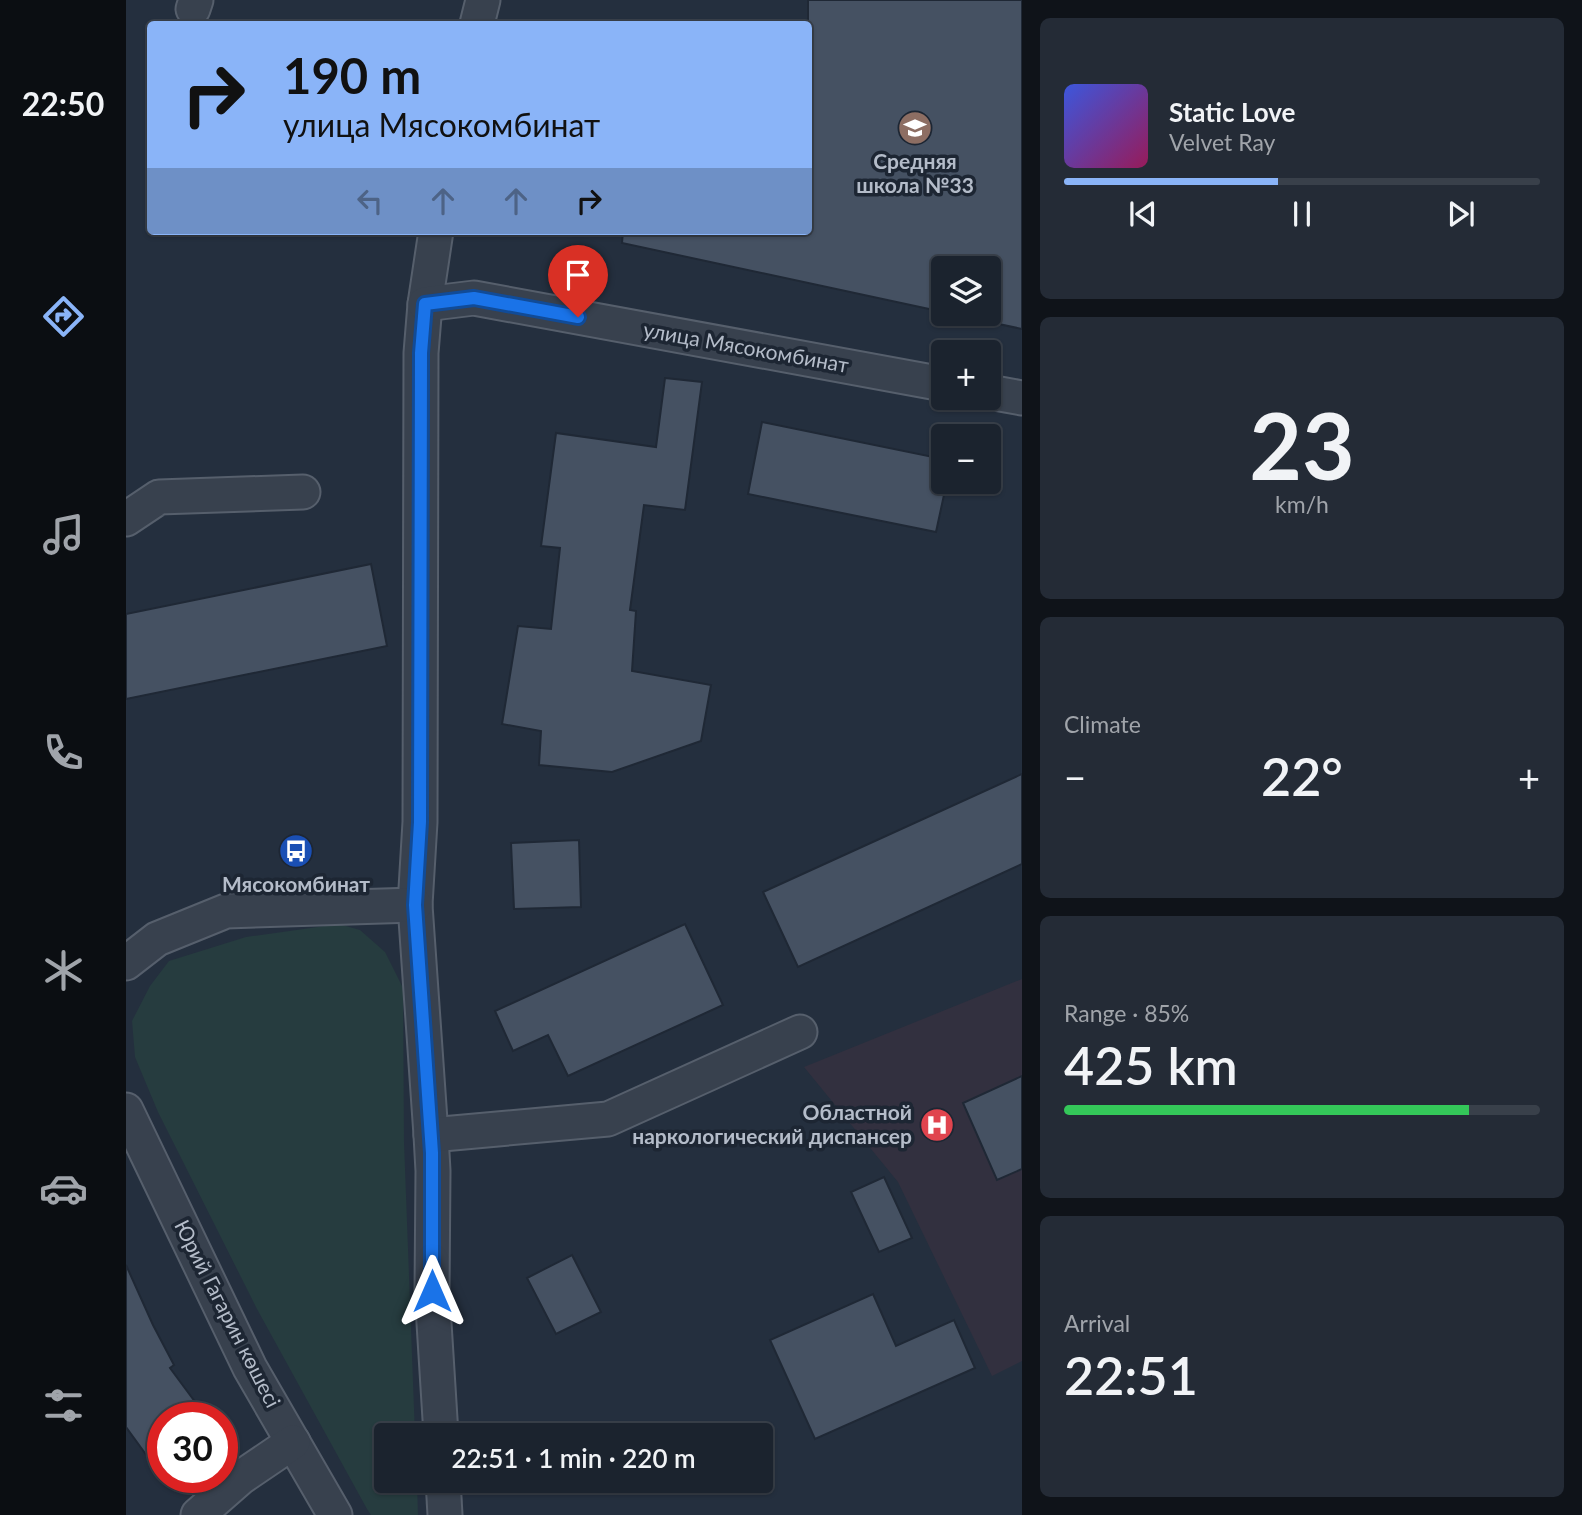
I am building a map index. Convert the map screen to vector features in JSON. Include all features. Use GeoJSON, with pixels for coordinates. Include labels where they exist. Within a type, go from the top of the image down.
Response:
{"type":"FeatureCollection","features":[{"type":"Feature","properties":{"kind":"street"},"geometry":{"type":"LineString","coordinates":[[435,235],[421,353],[420,822],[415,905],[433,1171],[432,1291],[440,1423]]}},
{"type":"Feature","properties":{"kind":"street","name":"улица Мясокомбинат"},"geometry":{"type":"LineString","coordinates":[[425,304],[474,298],[931,382]]}},
{"type":"Feature","properties":{"kind":"street"},"geometry":{"type":"LineString","coordinates":[[1001,394],[1022,398]]}},
{"type":"Feature","properties":{"kind":"street"},"geometry":{"type":"LineString","coordinates":[[126,519],[159,497],[303,492]]}},
{"type":"Feature","properties":{"kind":"street"},"geometry":{"type":"LineString","coordinates":[[126,963],[157,939],[226,911],[415,905]]}},
{"type":"Feature","properties":{"kind":"street"},"geometry":{"type":"LineString","coordinates":[[431,1135],[608,1119],[800,1032]]}},
{"type":"Feature","properties":{"kind":"street","name":"Юрий Гагарин көшесі"},"geometry":{"type":"LineString","coordinates":[[126,1110],[250,1368],[335,1515]]}},
{"type":"Feature","properties":{"kind":"street"},"geometry":{"type":"LineString","coordinates":[[198,1515],[240,1478],[293,1442]]}},
{"type":"Feature","properties":{"kind":"street"},"geometry":{"type":"LineString","coordinates":[[444,1493],[445,1515]]}},
{"type":"Feature","properties":{"kind":"shaded area","name":"Областной наркологический диспансер"},"geometry":{"type":"Polygon","coordinates":[[[1022,979],[1022,1361],[992,1376],[898,1182],[804,1067],[1022,979]]]}},
{"type":"Feature","properties":{"kind":"green space"},"geometry":{"type":"Polygon","coordinates":[[[339,924],[360,930],[385,952],[403,988],[404,1142],[415,1423],[374,1423],[374,1493],[417,1493],[418,1515],[371,1515],[367,1509],[257,1309],[158,1112],[135,1057],[132,1021],[150,986],[169,961],[246,937],[339,924]]]}},
{"type":"Feature","properties":{"kind":"building","name":"Средняя школа №33"},"geometry":{"type":"Polygon","coordinates":[[[808,0],[1022,0],[1022,329],[1001,325],[1001,256],[931,256],[931,309],[622,243],[623,235],[812,235],[812,21],[808,21],[808,0]]]}},
{"type":"Feature","properties":{"kind":"building"},"geometry":{"type":"Polygon","coordinates":[[[665,378],[702,382],[685,510],[644,505],[630,610],[636,611],[632,671],[711,685],[701,741],[612,772],[539,765],[541,731],[502,724],[518,626],[551,629],[560,548],[541,546],[556,433],[656,447],[665,378]]]}},
{"type":"Feature","properties":{"kind":"building"},"geometry":{"type":"Polygon","coordinates":[[[762,422],[931,457],[931,494],[944,494],[936,532],[748,494],[762,422]]]}},
{"type":"Feature","properties":{"kind":"building"},"geometry":{"type":"Polygon","coordinates":[[[371,564],[387,646],[126,699],[126,614],[371,564]]]}},
{"type":"Feature","properties":{"kind":"building"},"geometry":{"type":"Polygon","coordinates":[[[1022,774],[1022,864],[798,967],[763,892],[1022,774]]]}},
{"type":"Feature","properties":{"kind":"building"},"geometry":{"type":"Polygon","coordinates":[[[579,840],[581,907],[514,909],[511,843],[579,840]]]}},
{"type":"Feature","properties":{"kind":"building"},"geometry":{"type":"Polygon","coordinates":[[[685,924],[723,1005],[568,1076],[548,1035],[513,1051],[495,1011],[685,924]]]}},
{"type":"Feature","properties":{"kind":"building"},"geometry":{"type":"Polygon","coordinates":[[[1022,1076],[1022,1169],[997,1180],[963,1103],[1022,1076]]]}},
{"type":"Feature","properties":{"kind":"building"},"geometry":{"type":"Polygon","coordinates":[[[884,1177],[912,1238],[879,1252],[851,1192],[884,1177]]]}},
{"type":"Feature","properties":{"kind":"building"},"geometry":{"type":"Polygon","coordinates":[[[572,1255],[601,1312],[556,1334],[527,1278],[572,1255]]]}},
{"type":"Feature","properties":{"kind":"building"},"geometry":{"type":"Polygon","coordinates":[[[126,1265],[174,1365],[170,1368],[195,1402],[147,1402],[147,1456],[126,1427],[126,1265]]]}},
{"type":"Feature","properties":{"kind":"building"},"geometry":{"type":"Polygon","coordinates":[[[873,1294],[896,1346],[954,1320],[975,1368],[815,1439],[770,1340],[873,1294]]]}},
{"type":"Feature","properties":{"kind":"place","name":"Средняя школа №33"},"geometry":{"type":"Point","coordinates":[915,128]}},
{"type":"Feature","properties":{"kind":"place","name":"Мясокомбинат"},"geometry":{"type":"Point","coordinates":[296,851]}},
{"type":"Feature","properties":{"kind":"place","name":"Областной наркологический диспансер"},"geometry":{"type":"Point","coordinates":[937,1125]}},
{"type":"Feature","properties":{"kind":"route"},"geometry":{"type":"LineString","coordinates":[[432,1291],[433,1171],[415,905],[420,822],[421,353],[425,304],[474,298],[578,317]]}}]}
